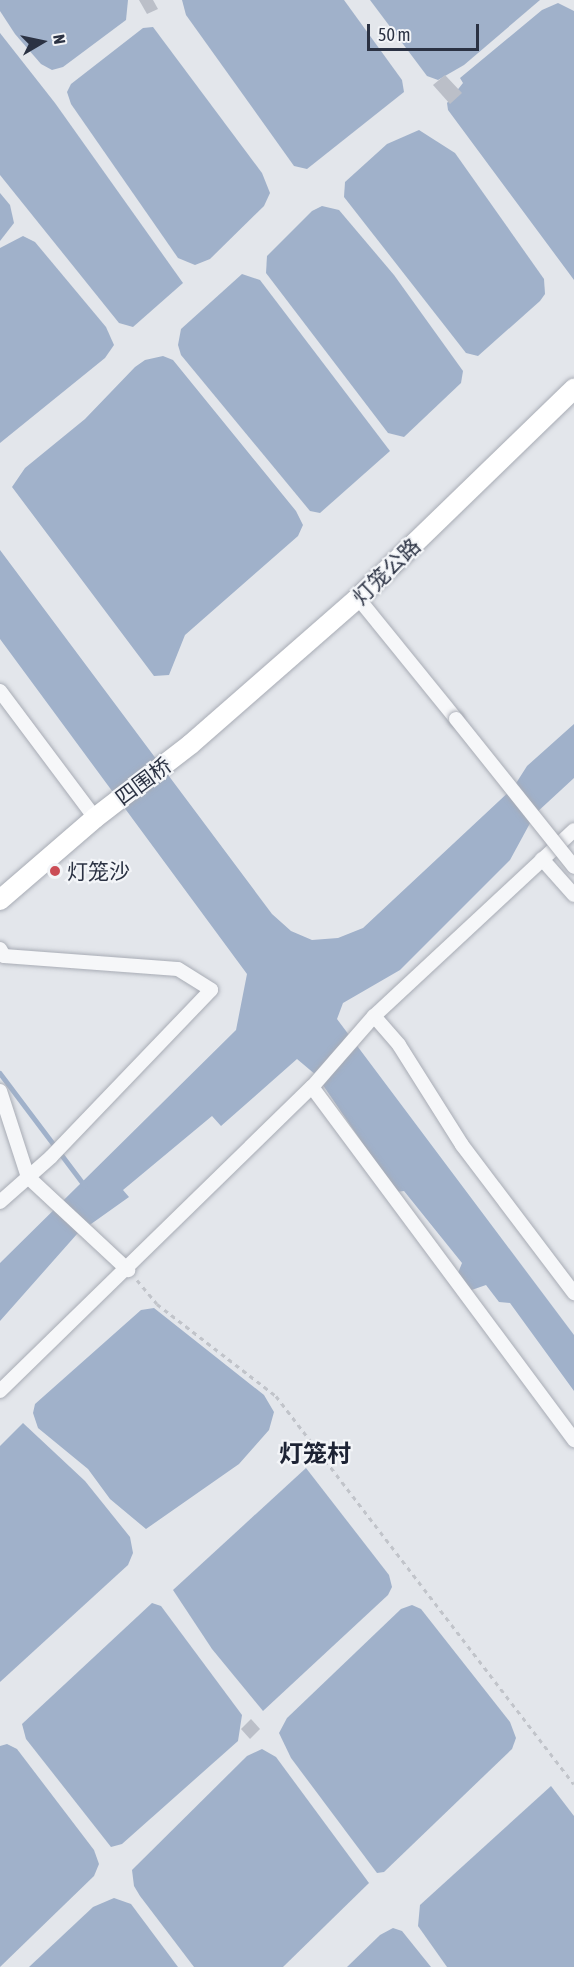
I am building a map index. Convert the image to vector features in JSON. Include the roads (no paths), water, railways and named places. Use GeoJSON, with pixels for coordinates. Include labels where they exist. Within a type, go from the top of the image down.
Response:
{"type":"FeatureCollection","features":[{"type":"Feature","properties":{"kind":"street","name":"灯笼公路"},"geometry":{"type":"LineString","coordinates":[[191,744],[358,598],[574,389]]}},
{"type":"Feature","properties":{"kind":"street"},"geometry":{"type":"LineString","coordinates":[[358,598],[574,867]]}},
{"type":"Feature","properties":{"kind":"street"},"geometry":{"type":"LineString","coordinates":[[0,691],[95,818],[0,900]]}},
{"type":"Feature","properties":{"kind":"street","name":"四围桥"},"geometry":{"type":"LineString","coordinates":[[95,818],[191,744]]}},
{"type":"Feature","properties":{"kind":"street"},"geometry":{"type":"LineString","coordinates":[[0,1391],[128,1270],[312,1087],[374,1016],[574,830]]}},
{"type":"Feature","properties":{"kind":"street"},"geometry":{"type":"LineString","coordinates":[[543,859],[574,895]]}},
{"type":"Feature","properties":{"kind":"street"},"geometry":{"type":"LineString","coordinates":[[0,949],[4,956],[178,969],[211,990],[51,1157],[0,1202]]}},
{"type":"Feature","properties":{"kind":"street"},"geometry":{"type":"LineString","coordinates":[[374,1016],[399,1045],[462,1145],[574,1293]]}},
{"type":"Feature","properties":{"kind":"street"},"geometry":{"type":"LineString","coordinates":[[312,1087],[574,1440]]}},
{"type":"Feature","properties":{"kind":"street"},"geometry":{"type":"LineString","coordinates":[[0,1091],[28,1177],[128,1270]]}},
{"type":"Feature","properties":{"kind":"water"},"geometry":{"type":"Polygon","coordinates":[[[0,0],[128,0],[126,20],[63,67],[52,70],[41,64],[15,34],[0,11],[0,0]]]}},
{"type":"Feature","properties":{"kind":"water"},"geometry":{"type":"Polygon","coordinates":[[[182,0],[344,0],[402,80],[404,92],[307,169],[294,166],[186,15],[182,0]]]}},
{"type":"Feature","properties":{"kind":"water"},"geometry":{"type":"Polygon","coordinates":[[[370,0],[540,0],[464,65],[438,80],[427,76],[370,0]]]}},
{"type":"Feature","properties":{"kind":"water"},"geometry":{"type":"Polygon","coordinates":[[[558,3],[574,11],[574,280],[448,110],[447,103],[463,83],[460,78],[542,10],[558,3]]]}},
{"type":"Feature","properties":{"kind":"water"},"geometry":{"type":"Polygon","coordinates":[[[153,27],[262,173],[270,193],[264,206],[210,259],[195,265],[178,258],[71,104],[67,92],[71,84],[143,28],[153,27]]]}},
{"type":"Feature","properties":{"kind":"water"},"geometry":{"type":"Polygon","coordinates":[[[0,33],[55,103],[183,283],[133,327],[119,323],[0,175],[0,33]]]}},
{"type":"Feature","properties":{"kind":"water"},"geometry":{"type":"Polygon","coordinates":[[[419,130],[455,153],[544,279],[545,294],[540,301],[478,356],[466,353],[344,197],[345,182],[387,144],[419,130]]]}},
{"type":"Feature","properties":{"kind":"water"},"geometry":{"type":"Polygon","coordinates":[[[0,193],[10,205],[14,223],[0,241],[0,193]]]}},
{"type":"Feature","properties":{"kind":"water"},"geometry":{"type":"Polygon","coordinates":[[[322,206],[339,210],[394,275],[463,371],[461,383],[404,437],[388,433],[266,273],[267,256],[312,211],[322,206]]]}},
{"type":"Feature","properties":{"kind":"water"},"geometry":{"type":"Polygon","coordinates":[[[23,236],[35,242],[106,327],[114,345],[105,358],[0,443],[0,248],[23,236]]]}},
{"type":"Feature","properties":{"kind":"water"},"geometry":{"type":"Polygon","coordinates":[[[242,274],[260,280],[390,451],[320,513],[310,511],[181,355],[178,345],[181,329],[242,274]]]}},
{"type":"Feature","properties":{"kind":"water"},"geometry":{"type":"Polygon","coordinates":[[[163,356],[173,360],[296,511],[303,525],[298,536],[185,635],[169,675],[154,676],[12,487],[25,468],[85,419],[135,367],[145,360],[163,356]]]}},
{"type":"Feature","properties":{"kind":"water"},"geometry":{"type":"Polygon","coordinates":[[[0,550],[272,914],[291,931],[312,940],[338,938],[363,928],[513,788],[527,766],[574,724],[574,778],[535,814],[510,860],[400,970],[343,1003],[337,1019],[574,1335],[574,1391],[510,1303],[499,1302],[486,1285],[463,1293],[456,1278],[462,1263],[404,1191],[396,1192],[316,1075],[297,1059],[221,1126],[212,1116],[123,1190],[129,1197],[77,1234],[0,1321],[0,1263],[236,1030],[247,974],[0,639],[0,550]]]}},
{"type":"Feature","properties":{"kind":"water"},"geometry":{"type":"Polygon","coordinates":[[[154,1308],[264,1395],[274,1412],[269,1430],[239,1464],[146,1529],[110,1499],[88,1469],[38,1428],[33,1413],[35,1404],[141,1310],[154,1308]]]}},
{"type":"Feature","properties":{"kind":"water"},"geometry":{"type":"Polygon","coordinates":[[[23,1423],[85,1481],[130,1537],[133,1553],[128,1565],[0,1682],[0,1446],[23,1423]]]}},
{"type":"Feature","properties":{"kind":"water"},"geometry":{"type":"Polygon","coordinates":[[[306,1468],[389,1575],[392,1587],[388,1595],[263,1711],[212,1649],[173,1590],[306,1468]]]}},
{"type":"Feature","properties":{"kind":"water"},"geometry":{"type":"Polygon","coordinates":[[[152,1603],[161,1606],[242,1715],[238,1741],[122,1844],[111,1847],[26,1739],[22,1724],[152,1603]]]}},
{"type":"Feature","properties":{"kind":"water"},"geometry":{"type":"Polygon","coordinates":[[[412,1605],[421,1609],[510,1722],[516,1738],[512,1749],[384,1872],[377,1873],[291,1758],[279,1733],[287,1718],[401,1609],[412,1605]]]}},
{"type":"Feature","properties":{"kind":"water"},"geometry":{"type":"Polygon","coordinates":[[[7,1744],[17,1749],[94,1850],[99,1864],[94,1876],[0,1967],[0,1746],[7,1744]]]}},
{"type":"Feature","properties":{"kind":"water"},"geometry":{"type":"Polygon","coordinates":[[[262,1749],[276,1757],[369,1883],[283,1967],[194,1967],[140,1896],[134,1886],[132,1870],[247,1756],[262,1749]]]}},
{"type":"Feature","properties":{"kind":"water"},"geometry":{"type":"Polygon","coordinates":[[[551,1786],[574,1816],[574,1967],[447,1967],[418,1926],[420,1905],[551,1786]]]}},
{"type":"Feature","properties":{"kind":"water"},"geometry":{"type":"Polygon","coordinates":[[[114,1898],[131,1904],[178,1967],[29,1967],[93,1907],[114,1898]]]}},
{"type":"Feature","properties":{"kind":"water"},"geometry":{"type":"Polygon","coordinates":[[[393,1928],[402,1931],[431,1967],[347,1967],[380,1935],[393,1928]]]}},
{"type":"Feature","properties":{"kind":"waterway"},"geometry":{"type":"LineString","coordinates":[[0,1073],[85,1186]]}},
{"type":"Feature","properties":{"kind":"place","name":"灯笼沙"},"geometry":{"type":"Point","coordinates":[55,871]}},
{"type":"Feature","properties":{"kind":"district","name":"灯笼村"},"geometry":{"type":"Point","coordinates":[315,1454]}}]}
